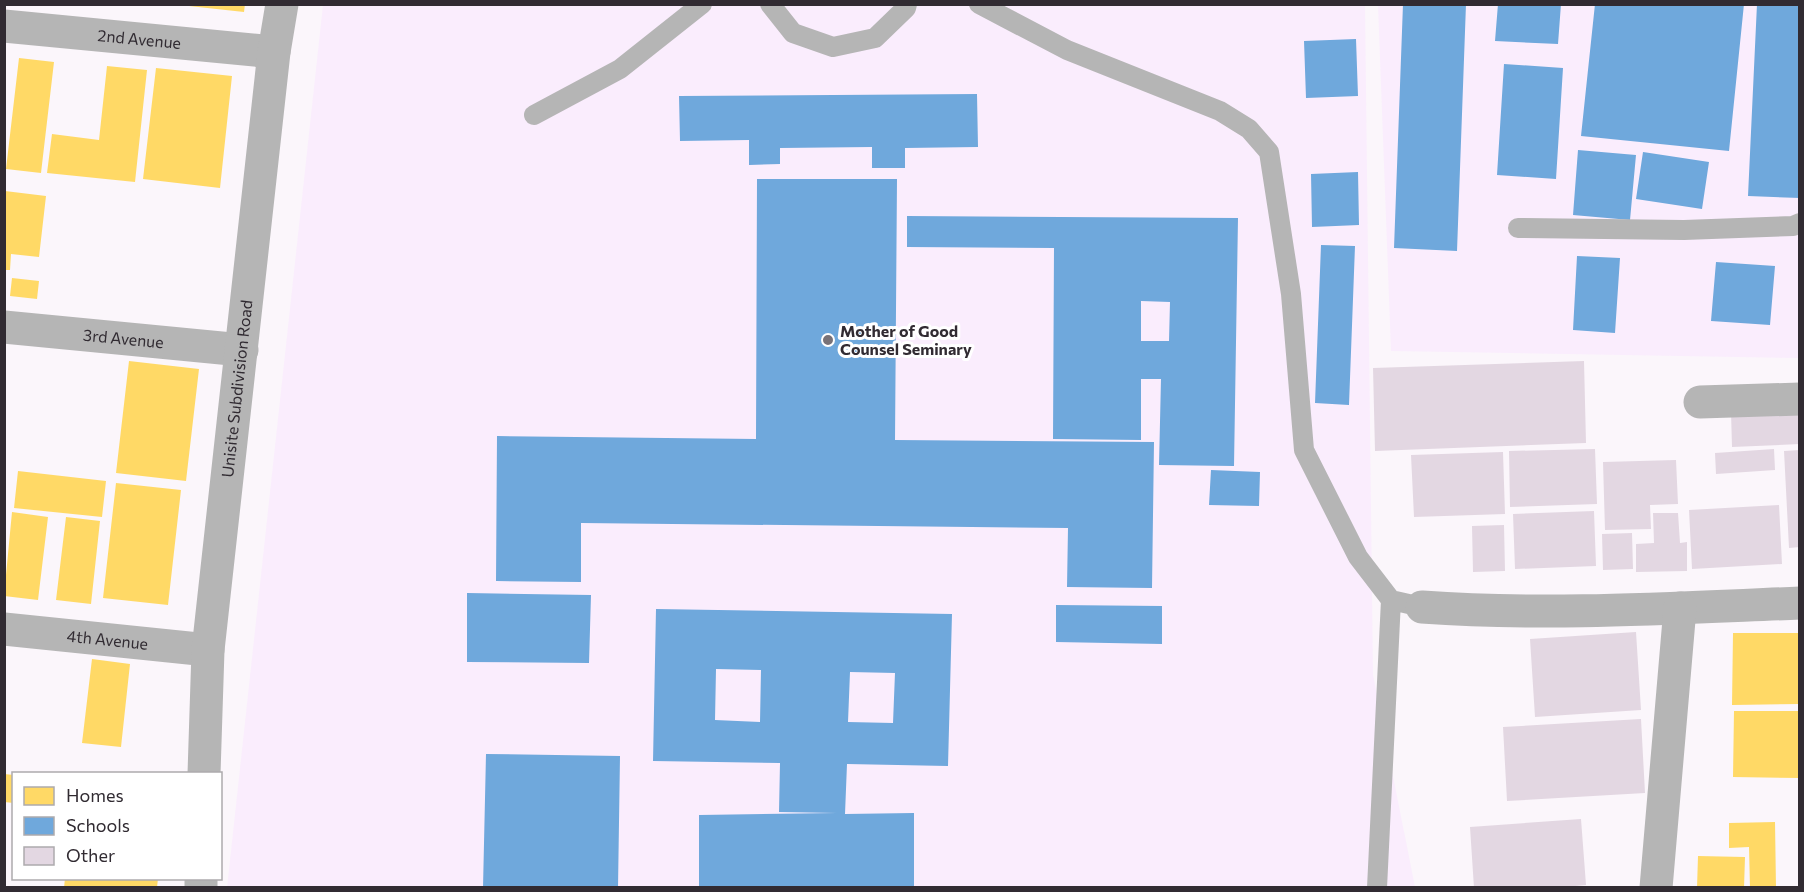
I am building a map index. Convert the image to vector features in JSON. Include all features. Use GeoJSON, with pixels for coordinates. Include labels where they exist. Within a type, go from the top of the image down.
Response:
{"type":"FeatureCollection","features":[{"type":"Feature","properties":{"kind":"street","name":"Unisite Subdivision Road"},"geometry":{"type":"LineString","coordinates":[[204,772],[208,650],[274,52],[282,4]]}},
{"type":"Feature","properties":{"kind":"street","name":"2nd Avenue"},"geometry":{"type":"LineString","coordinates":[[4,26],[274,52]]}},
{"type":"Feature","properties":{"kind":"street","name":"3rd Avenue"},"geometry":{"type":"LineString","coordinates":[[4,327],[242,350]]}},
{"type":"Feature","properties":{"kind":"street"},"geometry":{"type":"LineString","coordinates":[[1700,402],[1800,399]]}},
{"type":"Feature","properties":{"kind":"street"},"geometry":{"type":"LineString","coordinates":[[1422,607],[1473,610],[1680,608],[1800,603]]}},
{"type":"Feature","properties":{"kind":"street"},"geometry":{"type":"LineString","coordinates":[[1656,888],[1680,608]]}},
{"type":"Feature","properties":{"kind":"street","name":"4th Avenue"},"geometry":{"type":"LineString","coordinates":[[4,629],[208,650]]}},
{"type":"Feature","properties":{"kind":"lane"},"geometry":{"type":"LineString","coordinates":[[534,115],[620,69],[702,4]]}},
{"type":"Feature","properties":{"kind":"lane"},"geometry":{"type":"LineString","coordinates":[[770,4],[793,33],[833,47],[875,38],[906,8],[907,4]]}},
{"type":"Feature","properties":{"kind":"lane"},"geometry":{"type":"LineString","coordinates":[[979,4],[1067,50],[1220,111],[1249,129],[1269,152],[1291,294],[1305,450],[1358,557],[1391,600],[1422,607]]}},
{"type":"Feature","properties":{"kind":"lane"},"geometry":{"type":"LineString","coordinates":[[1518,228],[1684,230],[1793,226],[1800,223]]}},
{"type":"Feature","properties":{"kind":"lane"},"geometry":{"type":"LineString","coordinates":[[1377,888],[1391,600]]}},
{"type":"Feature","properties":{"kind":"shaded area","name":"Mother of Good Counsel Seminary"},"geometry":{"type":"Polygon","coordinates":[[[323,5],[1365,5],[1373,675],[1415,887],[227,888],[323,5]]]}},
{"type":"Feature","properties":{"kind":"shaded area"},"geometry":{"type":"Polygon","coordinates":[[[1378,5],[1799,5],[1799,358],[1391,351],[1378,5]]]}},
{"type":"Feature","properties":{"kind":"building: Homes"},"geometry":{"type":"Polygon","coordinates":[[[189,4],[245,4],[244,12],[189,6],[189,4]]]}},
{"type":"Feature","properties":{"kind":"building: Homes"},"geometry":{"type":"Polygon","coordinates":[[[19,58],[54,62],[41,173],[6,169],[19,58]]]}},
{"type":"Feature","properties":{"kind":"building: Homes"},"geometry":{"type":"Polygon","coordinates":[[[107,66],[147,70],[135,182],[47,173],[52,134],[99,140],[107,66]]]}},
{"type":"Feature","properties":{"kind":"building: Homes"},"geometry":{"type":"Polygon","coordinates":[[[156,68],[232,76],[220,188],[143,179],[156,68]]]}},
{"type":"Feature","properties":{"kind":"building: Homes"},"geometry":{"type":"Polygon","coordinates":[[[5,191],[46,196],[39,257],[11,254],[10,270],[5,270],[5,191]]]}},
{"type":"Feature","properties":{"kind":"building: Homes"},"geometry":{"type":"Polygon","coordinates":[[[12,278],[39,281],[37,299],[10,296],[12,278]]]}},
{"type":"Feature","properties":{"kind":"building: Homes"},"geometry":{"type":"Polygon","coordinates":[[[129,361],[199,369],[186,481],[116,473],[129,361]]]}},
{"type":"Feature","properties":{"kind":"building: Homes"},"geometry":{"type":"Polygon","coordinates":[[[18,471],[106,481],[102,517],[14,508],[18,471]]]}},
{"type":"Feature","properties":{"kind":"building: Homes"},"geometry":{"type":"Polygon","coordinates":[[[116,483],[181,490],[168,605],[103,598],[116,483]]]}},
{"type":"Feature","properties":{"kind":"building: Homes"},"geometry":{"type":"Polygon","coordinates":[[[12,512],[48,517],[38,600],[4,596],[12,512]]]}},
{"type":"Feature","properties":{"kind":"building: Homes"},"geometry":{"type":"Polygon","coordinates":[[[66,517],[100,521],[91,604],[56,600],[66,517]]]}},
{"type":"Feature","properties":{"kind":"building: Homes"},"geometry":{"type":"Polygon","coordinates":[[[1733,633],[1800,633],[1800,704],[1732,705],[1733,633]]]}},
{"type":"Feature","properties":{"kind":"building: Homes"},"geometry":{"type":"Polygon","coordinates":[[[92,659],[130,664],[121,747],[82,743],[92,659]]]}},
{"type":"Feature","properties":{"kind":"building: Homes"},"geometry":{"type":"Polygon","coordinates":[[[1734,711],[1800,711],[1800,778],[1733,777],[1734,711]]]}},
{"type":"Feature","properties":{"kind":"building: Homes"},"geometry":{"type":"Polygon","coordinates":[[[4,774],[12,775],[12,803],[4,802],[4,774]]]}},
{"type":"Feature","properties":{"kind":"building: Homes"},"geometry":{"type":"Polygon","coordinates":[[[1775,822],[1776,888],[1750,888],[1749,847],[1729,848],[1729,823],[1775,822]]]}},
{"type":"Feature","properties":{"kind":"building: Homes"},"geometry":{"type":"Polygon","coordinates":[[[1698,856],[1745,857],[1744,888],[1697,888],[1698,856]]]}},
{"type":"Feature","properties":{"kind":"building: Homes"},"geometry":{"type":"Polygon","coordinates":[[[65,880],[158,880],[157,888],[64,888],[65,880]]]}},
{"type":"Feature","properties":{"kind":"building: Schools"},"geometry":{"type":"Polygon","coordinates":[[[1403,4],[1466,4],[1457,251],[1394,248],[1403,4]]]}},
{"type":"Feature","properties":{"kind":"building: Schools"},"geometry":{"type":"Polygon","coordinates":[[[1498,4],[1561,4],[1558,44],[1495,41],[1498,4]]]}},
{"type":"Feature","properties":{"kind":"building: Schools"},"geometry":{"type":"Polygon","coordinates":[[[1595,4],[1744,4],[1729,151],[1581,136],[1595,4]]]}},
{"type":"Feature","properties":{"kind":"building: Schools"},"geometry":{"type":"Polygon","coordinates":[[[1757,4],[1800,4],[1800,198],[1748,196],[1757,4]]]}},
{"type":"Feature","properties":{"kind":"building: Schools"},"geometry":{"type":"Polygon","coordinates":[[[1356,39],[1358,96],[1306,98],[1304,41],[1356,39]]]}},
{"type":"Feature","properties":{"kind":"building: Schools"},"geometry":{"type":"Polygon","coordinates":[[[1504,64],[1563,68],[1556,179],[1497,175],[1504,64]]]}},
{"type":"Feature","properties":{"kind":"building: Schools"},"geometry":{"type":"Polygon","coordinates":[[[977,94],[978,147],[905,148],[905,168],[872,168],[872,147],[780,148],[780,164],[749,165],[749,140],[680,141],[679,96],[977,94]]]}},
{"type":"Feature","properties":{"kind":"building: Schools"},"geometry":{"type":"Polygon","coordinates":[[[1578,150],[1636,155],[1630,220],[1573,215],[1578,150]]]}},
{"type":"Feature","properties":{"kind":"building: Schools"},"geometry":{"type":"Polygon","coordinates":[[[1643,152],[1709,162],[1702,209],[1636,199],[1643,152]]]}},
{"type":"Feature","properties":{"kind":"building: Schools"},"geometry":{"type":"Polygon","coordinates":[[[1358,172],[1359,225],[1312,227],[1311,174],[1358,172]]]}},
{"type":"Feature","properties":{"kind":"building: Schools"},"geometry":{"type":"Polygon","coordinates":[[[757,179],[897,179],[895,440],[1154,442],[1152,588],[1067,587],[1068,528],[581,523],[581,582],[496,581],[497,436],[756,439],[757,179]]]}},
{"type":"Feature","properties":{"kind":"building: Schools"},"geometry":{"type":"Polygon","coordinates":[[[907,216],[1238,218],[1234,466],[1159,465],[1161,379],[1141,379],[1141,440],[1053,439],[1054,248],[907,247],[907,216]],[[1141,301],[1141,341],[1169,341],[1170,302],[1141,301]]]}},
{"type":"Feature","properties":{"kind":"building: Schools"},"geometry":{"type":"Polygon","coordinates":[[[1321,245],[1355,246],[1349,405],[1315,403],[1321,245]]]}},
{"type":"Feature","properties":{"kind":"building: Schools"},"geometry":{"type":"Polygon","coordinates":[[[1577,256],[1620,258],[1615,333],[1573,330],[1577,256]]]}},
{"type":"Feature","properties":{"kind":"building: Schools"},"geometry":{"type":"Polygon","coordinates":[[[1716,262],[1775,266],[1770,325],[1711,321],[1716,262]]]}},
{"type":"Feature","properties":{"kind":"building: Schools"},"geometry":{"type":"Polygon","coordinates":[[[1211,470],[1260,472],[1259,506],[1209,505],[1211,470]]]}},
{"type":"Feature","properties":{"kind":"building: Schools"},"geometry":{"type":"Polygon","coordinates":[[[467,593],[591,595],[589,663],[467,662],[467,593]]]}},
{"type":"Feature","properties":{"kind":"building: Schools"},"geometry":{"type":"Polygon","coordinates":[[[1056,605],[1162,606],[1162,644],[1056,642],[1056,605]]]}},
{"type":"Feature","properties":{"kind":"building: Schools"},"geometry":{"type":"Polygon","coordinates":[[[656,609],[952,614],[948,766],[847,764],[845,814],[914,813],[914,888],[699,888],[699,815],[837,813],[779,812],[780,763],[653,761],[656,609]],[[716,669],[715,720],[760,722],[761,670],[716,669]],[[850,672],[848,722],[893,723],[895,673],[850,672]]]}},
{"type":"Feature","properties":{"kind":"building: Schools"},"geometry":{"type":"Polygon","coordinates":[[[486,754],[620,756],[618,888],[483,888],[486,754]]]}},
{"type":"Feature","properties":{"kind":"building: Other"},"geometry":{"type":"Polygon","coordinates":[[[1584,361],[1586,443],[1375,451],[1373,368],[1584,361]]]}},
{"type":"Feature","properties":{"kind":"building: Other"},"geometry":{"type":"Polygon","coordinates":[[[1800,409],[1800,444],[1732,447],[1731,412],[1800,409]]]}},
{"type":"Feature","properties":{"kind":"building: Other"},"geometry":{"type":"Polygon","coordinates":[[[1595,449],[1597,504],[1510,507],[1509,451],[1595,449]]]}},
{"type":"Feature","properties":{"kind":"building: Other"},"geometry":{"type":"Polygon","coordinates":[[[1774,449],[1775,470],[1716,474],[1715,453],[1774,449]]]}},
{"type":"Feature","properties":{"kind":"building: Other"},"geometry":{"type":"Polygon","coordinates":[[[1800,450],[1800,547],[1789,548],[1784,451],[1800,450]]]}},
{"type":"Feature","properties":{"kind":"building: Other"},"geometry":{"type":"Polygon","coordinates":[[[1503,452],[1505,514],[1414,517],[1411,455],[1503,452]]]}},
{"type":"Feature","properties":{"kind":"building: Other"},"geometry":{"type":"Polygon","coordinates":[[[1676,460],[1678,504],[1650,505],[1651,529],[1605,530],[1603,462],[1676,460]]]}},
{"type":"Feature","properties":{"kind":"building: Other"},"geometry":{"type":"Polygon","coordinates":[[[1779,505],[1782,564],[1692,569],[1689,510],[1779,505]]]}},
{"type":"Feature","properties":{"kind":"building: Other"},"geometry":{"type":"Polygon","coordinates":[[[1594,511],[1596,566],[1515,569],[1513,514],[1594,511]]]}},
{"type":"Feature","properties":{"kind":"building: Other"},"geometry":{"type":"Polygon","coordinates":[[[1653,513],[1678,513],[1680,543],[1687,542],[1687,571],[1636,572],[1636,544],[1654,543],[1653,513]]]}},
{"type":"Feature","properties":{"kind":"building: Other"},"geometry":{"type":"Polygon","coordinates":[[[1504,525],[1505,571],[1473,572],[1472,526],[1504,525]]]}},
{"type":"Feature","properties":{"kind":"building: Other"},"geometry":{"type":"Polygon","coordinates":[[[1632,533],[1633,569],[1603,570],[1602,534],[1632,533]]]}},
{"type":"Feature","properties":{"kind":"building: Other"},"geometry":{"type":"Polygon","coordinates":[[[1636,632],[1641,710],[1535,717],[1530,639],[1636,632]]]}},
{"type":"Feature","properties":{"kind":"building: Other"},"geometry":{"type":"Polygon","coordinates":[[[1641,719],[1645,793],[1507,801],[1503,727],[1641,719]]]}},
{"type":"Feature","properties":{"kind":"building: Other"},"geometry":{"type":"Polygon","coordinates":[[[1581,819],[1586,885],[1554,888],[1474,888],[1470,827],[1581,819]]]}},
{"type":"Feature","properties":{"kind":"place","name":"Mother of Good Counsel Seminary"},"geometry":{"type":"Point","coordinates":[828,340]}}]}
